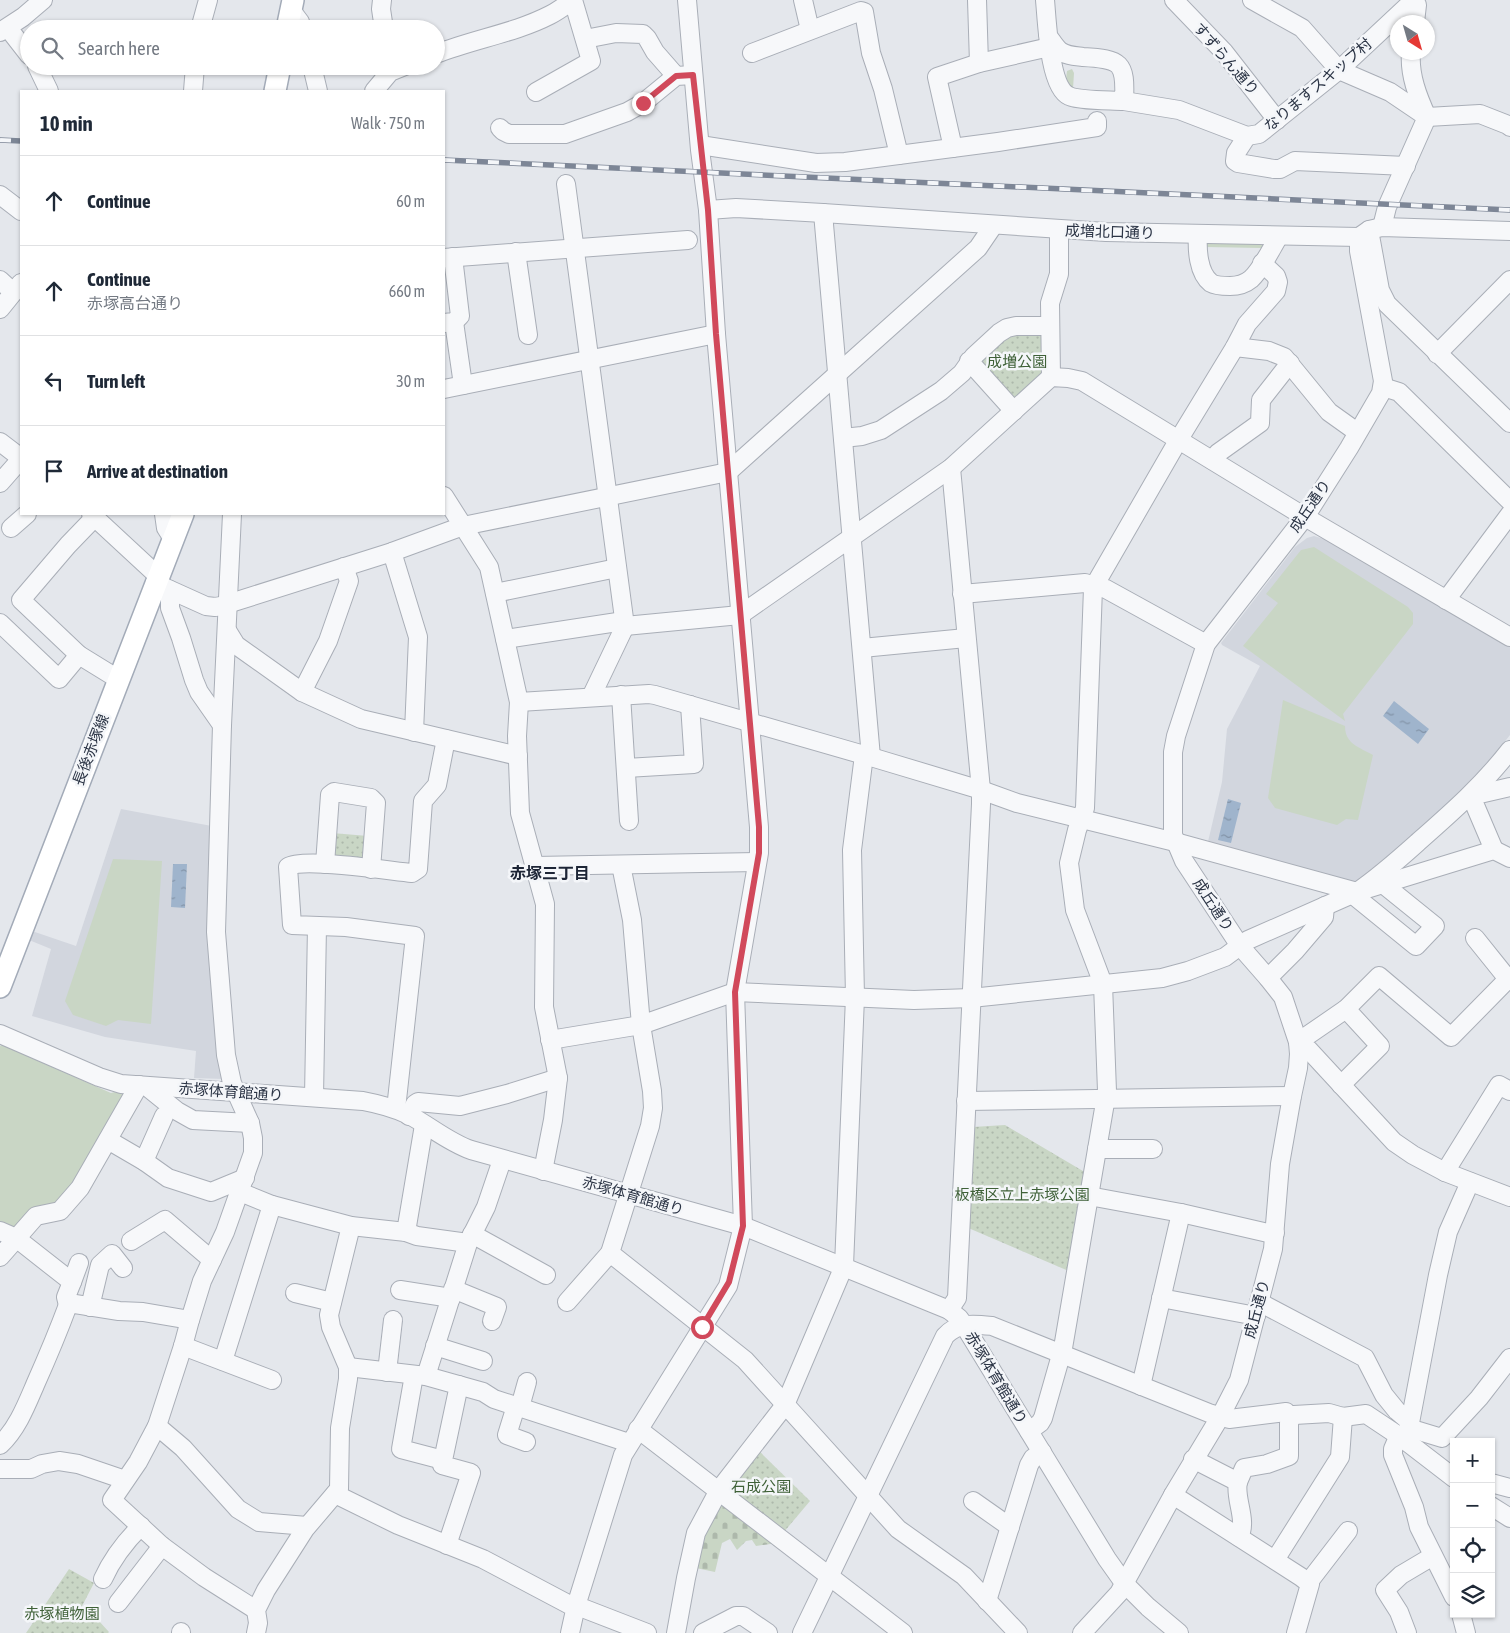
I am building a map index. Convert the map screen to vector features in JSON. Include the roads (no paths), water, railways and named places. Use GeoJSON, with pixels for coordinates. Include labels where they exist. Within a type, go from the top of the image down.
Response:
{"type":"FeatureCollection","features":[{"type":"Feature","properties":{"kind":"main road"},"geometry":{"type":"LineString","coordinates":[[275,90],[278,75]]}},
{"type":"Feature","properties":{"kind":"main road","name":"長後赤塚線"},"geometry":{"type":"LineString","coordinates":[[0,986],[118,679],[161,583],[182,515]]}},
{"type":"Feature","properties":{"kind":"street"},"geometry":{"type":"LineString","coordinates":[[20,46],[4,30],[43,0]]}},
{"type":"Feature","properties":{"kind":"street"},"geometry":{"type":"LineString","coordinates":[[202,20],[208,0]]}},
{"type":"Feature","properties":{"kind":"street"},"geometry":{"type":"LineString","coordinates":[[382,0],[383,20]]}},
{"type":"Feature","properties":{"kind":"street"},"geometry":{"type":"LineString","coordinates":[[445,50],[520,28],[551,15],[573,0],[591,61],[536,92]]}},
{"type":"Feature","properties":{"kind":"street"},"geometry":{"type":"LineString","coordinates":[[570,1633],[576,1606],[623,1456],[729,1282],[743,1226],[735,992],[760,839],[716,334],[708,210],[687,0]]}},
{"type":"Feature","properties":{"kind":"street"},"geometry":{"type":"LineString","coordinates":[[803,0],[810,30]]}},
{"type":"Feature","properties":{"kind":"street"},"geometry":{"type":"LineString","coordinates":[[977,0],[979,63]]}},
{"type":"Feature","properties":{"kind":"street"},"geometry":{"type":"LineString","coordinates":[[1045,0],[1050,42],[1058,82]]}},
{"type":"Feature","properties":{"kind":"street"},"geometry":{"type":"LineString","coordinates":[[1252,0],[1302,28],[1338,70],[1390,92],[1427,117],[1480,114],[1509,125]]}},
{"type":"Feature","properties":{"kind":"street"},"geometry":{"type":"LineString","coordinates":[[1414,0],[1417,5],[1416,15]]}},
{"type":"Feature","properties":{"kind":"street","name":"なりますスキップ村"},"geometry":{"type":"LineString","coordinates":[[1058,82],[1063,92],[1072,97],[1124,101],[1179,110],[1247,136],[1259,134],[1338,70],[1414,0]]}},
{"type":"Feature","properties":{"kind":"street","name":"すずらん通り"},"geometry":{"type":"LineString","coordinates":[[1177,1],[1224,52],[1277,120]]}},
{"type":"Feature","properties":{"kind":"street"},"geometry":{"type":"LineString","coordinates":[[752,53],[861,11],[864,12],[871,53],[883,89],[899,155]]}},
{"type":"Feature","properties":{"kind":"street"},"geometry":{"type":"LineString","coordinates":[[585,39],[616,33],[643,34],[648,38],[655,52],[676,76]]}},
{"type":"Feature","properties":{"kind":"street"},"geometry":{"type":"LineString","coordinates":[[953,148],[937,77],[1050,42]]}},
{"type":"Feature","properties":{"kind":"street"},"geometry":{"type":"LineString","coordinates":[[1050,42],[1060,51],[1073,56],[1105,58],[1116,62],[1122,70],[1124,78],[1124,101]]}},
{"type":"Feature","properties":{"kind":"street"},"geometry":{"type":"LineString","coordinates":[[1058,82],[1064,64],[1073,56]]}},
{"type":"Feature","properties":{"kind":"street"},"geometry":{"type":"LineString","coordinates":[[1410,60],[1419,100],[1427,117],[1387,207],[1358,251],[1382,387],[1398,392],[1510,501]]}},
{"type":"Feature","properties":{"kind":"street"},"geometry":{"type":"LineString","coordinates":[[41,75],[49,90]]}},
{"type":"Feature","properties":{"kind":"street"},"geometry":{"type":"LineString","coordinates":[[193,90],[194,75]]}},
{"type":"Feature","properties":{"kind":"street"},"geometry":{"type":"LineString","coordinates":[[314,75],[318,90]]}},
{"type":"Feature","properties":{"kind":"street"},"geometry":{"type":"LineString","coordinates":[[375,90],[389,75]]}},
{"type":"Feature","properties":{"kind":"street"},"geometry":{"type":"LineString","coordinates":[[500,128],[503,132],[509,134],[565,134],[627,112],[643,103],[676,76],[693,75]]}},
{"type":"Feature","properties":{"kind":"street"},"geometry":{"type":"LineString","coordinates":[[700,145],[816,164],[953,148],[1097,126],[1097,121]]}},
{"type":"Feature","properties":{"kind":"street"},"geometry":{"type":"LineString","coordinates":[[1247,136],[1236,152],[1235,161],[1238,164],[1274,169],[1280,169],[1295,161],[1406,166]]}},
{"type":"Feature","properties":{"kind":"street"},"geometry":{"type":"LineString","coordinates":[[566,184],[595,392],[624,624],[591,698]]}},
{"type":"Feature","properties":{"kind":"street"},"geometry":{"type":"LineString","coordinates":[[0,195],[20,209]]}},
{"type":"Feature","properties":{"kind":"street","name":"成増北口通り"},"geometry":{"type":"LineString","coordinates":[[708,210],[736,208],[823,212],[993,226],[1198,235],[1279,236],[1370,232],[1510,231]]}},
{"type":"Feature","properties":{"kind":"street"},"geometry":{"type":"LineString","coordinates":[[676,1633],[696,1532],[719,1490],[785,1405],[844,1266],[854,997],[852,850],[868,756],[862,648],[823,212]]}},
{"type":"Feature","properties":{"kind":"street"},"geometry":{"type":"LineString","coordinates":[[118,679],[79,655],[21,600],[93,516],[161,583],[210,607],[228,604],[392,552],[463,526],[728,472],[978,248],[993,226]]}},
{"type":"Feature","properties":{"kind":"street"},"geometry":{"type":"LineString","coordinates":[[1051,377],[1050,300],[1059,268],[1059,230]]}},
{"type":"Feature","properties":{"kind":"street"},"geometry":{"type":"LineString","coordinates":[[1370,232],[1380,290],[1387,304],[1510,423]]}},
{"type":"Feature","properties":{"kind":"street"},"geometry":{"type":"LineString","coordinates":[[1198,235],[1202,271],[1207,279],[1213,284],[1231,286],[1242,285],[1254,276],[1279,236]]}},
{"type":"Feature","properties":{"kind":"street"},"geometry":{"type":"LineString","coordinates":[[463,385],[449,323],[460,316],[449,257],[688,240]]}},
{"type":"Feature","properties":{"kind":"street"},"geometry":{"type":"LineString","coordinates":[[516,252],[528,335]]}},
{"type":"Feature","properties":{"kind":"street"},"geometry":{"type":"LineString","coordinates":[[1028,1431],[1040,1423],[1043,1418],[1062,1354],[1106,1098],[1103,984],[1075,910],[1069,863],[1077,830],[1086,808],[1093,588],[1178,439],[1247,324],[1275,294],[1278,288],[1276,276],[1262,263]]}},
{"type":"Feature","properties":{"kind":"street"},"geometry":{"type":"LineString","coordinates":[[1437,354],[1510,280]]}},
{"type":"Feature","properties":{"kind":"street"},"geometry":{"type":"LineString","coordinates":[[0,309],[11,285]]}},
{"type":"Feature","properties":{"kind":"street"},"geometry":{"type":"LineString","coordinates":[[843,438],[872,434],[889,426],[941,391],[962,373],[969,361],[1007,328],[1016,326],[1050,326]]}},
{"type":"Feature","properties":{"kind":"street"},"geometry":{"type":"LineString","coordinates":[[445,389],[716,334]]}},
{"type":"Feature","properties":{"kind":"street"},"geometry":{"type":"LineString","coordinates":[[1234,348],[1269,350],[1284,357],[1330,412],[1357,432]]}},
{"type":"Feature","properties":{"kind":"street"},"geometry":{"type":"LineString","coordinates":[[969,361],[1014,411]]}},
{"type":"Feature","properties":{"kind":"street"},"geometry":{"type":"LineString","coordinates":[[1212,460],[1218,453],[1260,423],[1261,400],[1290,363]]}},
{"type":"Feature","properties":{"kind":"street"},"geometry":{"type":"LineString","coordinates":[[505,639],[624,624],[740,615],[951,468],[1051,377],[1082,381],[1305,517],[1510,637]]}},
{"type":"Feature","properties":{"kind":"street","name":"成丘通り"},"geometry":{"type":"LineString","coordinates":[[1082,1633],[1119,1593],[1193,1459],[1220,1417],[1239,1380],[1273,1249],[1280,1164],[1300,1054],[1298,1042],[1283,997],[1240,946],[1184,861],[1175,842],[1173,835],[1173,752],[1176,736],[1206,644],[1305,517],[1349,448],[1382,387]]}},
{"type":"Feature","properties":{"kind":"street"},"geometry":{"type":"LineString","coordinates":[[0,442],[20,457]]}},
{"type":"Feature","properties":{"kind":"street"},"geometry":{"type":"LineString","coordinates":[[0,483],[20,459]]}},
{"type":"Feature","properties":{"kind":"street"},"geometry":{"type":"LineString","coordinates":[[949,1310],[957,1298],[981,790],[951,468]]}},
{"type":"Feature","properties":{"kind":"street"},"geometry":{"type":"LineString","coordinates":[[445,498],[489,567],[519,702],[520,813],[546,904],[544,1007],[558,1078],[553,1120],[543,1171]]}},
{"type":"Feature","properties":{"kind":"street"},"geometry":{"type":"LineString","coordinates":[[1446,600],[1510,514]]}},
{"type":"Feature","properties":{"kind":"street"},"geometry":{"type":"LineString","coordinates":[[11,528],[27,515]]}},
{"type":"Feature","properties":{"kind":"street"},"geometry":{"type":"LineString","coordinates":[[164,515],[166,528],[173,539]]}},
{"type":"Feature","properties":{"kind":"street"},"geometry":{"type":"LineString","coordinates":[[232,515],[228,632],[222,725],[216,932],[226,1055],[232,1083],[250,1123],[253,1153],[225,1232],[202,1281],[184,1346],[157,1426],[138,1462],[112,1500],[162,1546],[204,1577],[256,1610]]}},
{"type":"Feature","properties":{"kind":"street"},"geometry":{"type":"LineString","coordinates":[[392,552],[418,637],[414,732]]}},
{"type":"Feature","properties":{"kind":"street"},"geometry":{"type":"LineString","coordinates":[[302,692],[328,641],[349,581],[344,567]]}},
{"type":"Feature","properties":{"kind":"street"},"geometry":{"type":"LineString","coordinates":[[495,593],[617,568]]}},
{"type":"Feature","properties":{"kind":"street"},"geometry":{"type":"LineString","coordinates":[[161,583],[199,692],[222,725]]}},
{"type":"Feature","properties":{"kind":"street"},"geometry":{"type":"LineString","coordinates":[[962,594],[1085,583],[1095,585],[1106,589],[1206,644]]}},
{"type":"Feature","properties":{"kind":"street"},"geometry":{"type":"LineString","coordinates":[[0,622],[60,679],[79,655]]}},
{"type":"Feature","properties":{"kind":"street"},"geometry":{"type":"LineString","coordinates":[[228,632],[236,645],[302,692],[362,719],[518,756]]}},
{"type":"Feature","properties":{"kind":"street"},"geometry":{"type":"LineString","coordinates":[[862,648],[966,638]]}},
{"type":"Feature","properties":{"kind":"street"},"geometry":{"type":"LineString","coordinates":[[519,702],[652,694],[868,756],[981,790],[1017,803],[1175,842],[1355,893],[1416,946],[1435,926],[1383,884]]}},
{"type":"Feature","properties":{"kind":"street"},"geometry":{"type":"LineString","coordinates":[[621,695],[629,821]]}},
{"type":"Feature","properties":{"kind":"street"},"geometry":{"type":"LineString","coordinates":[[626,768],[694,764],[690,705]]}},
{"type":"Feature","properties":{"kind":"street"},"geometry":{"type":"LineString","coordinates":[[406,1232],[415,936],[346,927],[292,925],[288,867],[292,864],[325,864],[412,873],[418,869],[423,801],[437,785],[446,739]]}},
{"type":"Feature","properties":{"kind":"street"},"geometry":{"type":"LineString","coordinates":[[1355,893],[1375,880],[1471,796],[1510,750]]}},
{"type":"Feature","properties":{"kind":"street"},"geometry":{"type":"LineString","coordinates":[[1471,796],[1510,788]]}},
{"type":"Feature","properties":{"kind":"street"},"geometry":{"type":"LineString","coordinates":[[325,864],[330,795],[334,792],[371,798],[376,803],[371,869]]}},
{"type":"Feature","properties":{"kind":"street"},"geometry":{"type":"LineString","coordinates":[[550,1040],[641,1025],[735,992],[914,1000],[971,998],[1148,980],[1175,975],[1224,957],[1248,940],[1355,893],[1383,884],[1502,854],[1471,796]]}},
{"type":"Feature","properties":{"kind":"street"},"geometry":{"type":"LineString","coordinates":[[535,866],[757,862]]}},
{"type":"Feature","properties":{"kind":"street"},"geometry":{"type":"LineString","coordinates":[[567,1302],[610,1253],[650,1126],[653,1108],[641,1025],[632,920],[621,865]]}},
{"type":"Feature","properties":{"kind":"street"},"geometry":{"type":"LineString","coordinates":[[1268,978],[1324,917],[1325,906]]}},
{"type":"Feature","properties":{"kind":"street"},"geometry":{"type":"LineString","coordinates":[[314,1097],[317,926]]}},
{"type":"Feature","properties":{"kind":"street"},"geometry":{"type":"LineString","coordinates":[[1475,938],[1509,978],[1451,1037],[1378,976],[1346,1009],[1298,1042],[1309,1050],[1394,1142],[1413,1155],[1445,1172],[1510,1197]]}},
{"type":"Feature","properties":{"kind":"street"},"geometry":{"type":"LineString","coordinates":[[1341,1085],[1380,1046],[1346,1009]]}},
{"type":"Feature","properties":{"kind":"street","name":"赤塚体育館通り"},"geometry":{"type":"LineString","coordinates":[[0,1034],[106,1080],[143,1086],[314,1097],[381,1104],[410,1116],[461,1147],[743,1226],[949,1310],[960,1318],[1028,1431],[1124,1583],[1148,1607],[1179,1633]]}},
{"type":"Feature","properties":{"kind":"street"},"geometry":{"type":"LineString","coordinates":[[410,1116],[415,1104],[418,1102],[460,1106],[558,1078]]}},
{"type":"Feature","properties":{"kind":"street"},"geometry":{"type":"LineString","coordinates":[[1445,1172],[1499,1085],[1510,1091]]}},
{"type":"Feature","properties":{"kind":"street"},"geometry":{"type":"LineString","coordinates":[[0,1257],[8,1235],[36,1216],[60,1211],[69,1202],[80,1188],[143,1086],[171,1113],[193,1120],[250,1123]]}},
{"type":"Feature","properties":{"kind":"street"},"geometry":{"type":"LineString","coordinates":[[966,1102],[1292,1096]]}},
{"type":"Feature","properties":{"kind":"street"},"geometry":{"type":"LineString","coordinates":[[144,1161],[171,1113]]}},
{"type":"Feature","properties":{"kind":"street"},"geometry":{"type":"LineString","coordinates":[[108,1140],[144,1161],[168,1178],[211,1192],[243,1185],[272,1205],[351,1226],[406,1232],[417,1236],[470,1239],[546,1275]]}},
{"type":"Feature","properties":{"kind":"street"},"geometry":{"type":"LineString","coordinates":[[1097,1150],[1153,1149]]}},
{"type":"Feature","properties":{"kind":"street"},"geometry":{"type":"LineString","coordinates":[[443,1460],[401,1449],[420,1375],[435,1346],[470,1239],[486,1207],[502,1160]]}},
{"type":"Feature","properties":{"kind":"street"},"geometry":{"type":"LineString","coordinates":[[1450,1589],[1419,1527],[1414,1507],[1392,1455],[1392,1449],[1407,1430],[1448,1232],[1470,1182]]}},
{"type":"Feature","properties":{"kind":"street"},"geometry":{"type":"LineString","coordinates":[[1089,1196],[1181,1212],[1268,1233],[1275,1232]]}},
{"type":"Feature","properties":{"kind":"street"},"geometry":{"type":"LineString","coordinates":[[223,1361],[272,1205]]}},
{"type":"Feature","properties":{"kind":"street"},"geometry":{"type":"LineString","coordinates":[[1141,1386],[1181,1212]]}},
{"type":"Feature","properties":{"kind":"street"},"geometry":{"type":"LineString","coordinates":[[131,1241],[165,1220],[212,1260]]}},
{"type":"Feature","properties":{"kind":"street"},"geometry":{"type":"LineString","coordinates":[[256,1633],[258,1624],[256,1610],[258,1604],[307,1526],[339,1489],[340,1428],[348,1379],[348,1367],[331,1327],[329,1315],[351,1226]]}},
{"type":"Feature","properties":{"kind":"street"},"geometry":{"type":"LineString","coordinates":[[8,1235],[72,1282]]}},
{"type":"Feature","properties":{"kind":"street"},"geometry":{"type":"LineString","coordinates":[[610,1253],[745,1360],[898,1528],[964,1576],[1018,1633]]}},
{"type":"Feature","properties":{"kind":"street"},"geometry":{"type":"LineString","coordinates":[[90,1307],[100,1265],[112,1254],[123,1268]]}},
{"type":"Feature","properties":{"kind":"street"},"geometry":{"type":"LineString","coordinates":[[0,1445],[23,1412],[54,1342],[68,1305],[66,1297],[79,1263]]}},
{"type":"Feature","properties":{"kind":"street"},"geometry":{"type":"LineString","coordinates":[[400,1290],[452,1294],[497,1307],[492,1321]]}},
{"type":"Feature","properties":{"kind":"street"},"geometry":{"type":"LineString","coordinates":[[295,1293],[332,1302]]}},
{"type":"Feature","properties":{"kind":"street"},"geometry":{"type":"LineString","coordinates":[[1161,1298],[1257,1309],[1365,1358],[1384,1395],[1407,1430],[1450,1474]]}},
{"type":"Feature","properties":{"kind":"street"},"geometry":{"type":"LineString","coordinates":[[68,1305],[75,1304],[119,1311],[143,1312],[190,1320]]}},
{"type":"Feature","properties":{"kind":"street"},"geometry":{"type":"LineString","coordinates":[[387,1372],[393,1320]]}},
{"type":"Feature","properties":{"kind":"street"},"geometry":{"type":"LineString","coordinates":[[802,1633],[945,1336],[954,1327],[977,1324],[992,1326],[1220,1417],[1229,1419],[1286,1412],[1291,1418]]}},
{"type":"Feature","properties":{"kind":"street"},"geometry":{"type":"LineString","coordinates":[[184,1346],[272,1380]]}},
{"type":"Feature","properties":{"kind":"street"},"geometry":{"type":"LineString","coordinates":[[435,1346],[483,1361]]}},
{"type":"Feature","properties":{"kind":"street"},"geometry":{"type":"LineString","coordinates":[[1239,1537],[1242,1527],[1240,1499],[1236,1489],[1244,1468],[1267,1464],[1289,1456],[1289,1423],[1294,1415],[1329,1413],[1343,1417],[1366,1414],[1407,1430],[1442,1438],[1479,1398],[1510,1358]]}},
{"type":"Feature","properties":{"kind":"street"},"geometry":{"type":"LineString","coordinates":[[348,1367],[420,1375],[484,1392],[494,1399],[518,1407],[634,1436],[719,1490],[903,1633]]}},
{"type":"Feature","properties":{"kind":"street"},"geometry":{"type":"LineString","coordinates":[[526,1382],[507,1435],[526,1442]]}},
{"type":"Feature","properties":{"kind":"street"},"geometry":{"type":"LineString","coordinates":[[447,1545],[471,1473],[442,1465],[460,1385]]}},
{"type":"Feature","properties":{"kind":"street"},"geometry":{"type":"LineString","coordinates":[[1275,1560],[1340,1457],[1343,1417]]}},
{"type":"Feature","properties":{"kind":"street"},"geometry":{"type":"LineString","coordinates":[[157,1426],[183,1448],[238,1509],[259,1522],[307,1526]]}},
{"type":"Feature","properties":{"kind":"street"},"geometry":{"type":"LineString","coordinates":[[987,1601],[1029,1464],[1033,1458],[1042,1452]]}},
{"type":"Feature","properties":{"kind":"street"},"geometry":{"type":"LineString","coordinates":[[1193,1459],[1238,1482]]}},
{"type":"Feature","properties":{"kind":"street"},"geometry":{"type":"LineString","coordinates":[[0,1469],[31,1469],[42,1464],[59,1461],[78,1464],[125,1480]]}},
{"type":"Feature","properties":{"kind":"street"},"geometry":{"type":"LineString","coordinates":[[1495,1485],[1510,1488]]}},
{"type":"Feature","properties":{"kind":"street"},"geometry":{"type":"LineString","coordinates":[[335,1494],[398,1525],[483,1559],[568,1604],[646,1633]]}},
{"type":"Feature","properties":{"kind":"street"},"geometry":{"type":"LineString","coordinates":[[1173,1495],[1302,1576],[1310,1584],[1296,1633]]}},
{"type":"Feature","properties":{"kind":"street"},"geometry":{"type":"LineString","coordinates":[[973,1501],[1010,1527]]}},
{"type":"Feature","properties":{"kind":"street"},"geometry":{"type":"LineString","coordinates":[[1495,1509],[1510,1518]]}},
{"type":"Feature","properties":{"kind":"street"},"geometry":{"type":"LineString","coordinates":[[103,1578],[110,1565],[141,1526]]}},
{"type":"Feature","properties":{"kind":"street"},"geometry":{"type":"LineString","coordinates":[[1308,1583],[1348,1531]]}},
{"type":"Feature","properties":{"kind":"street"},"geometry":{"type":"LineString","coordinates":[[118,1603],[162,1546]]}},
{"type":"Feature","properties":{"kind":"street"},"geometry":{"type":"LineString","coordinates":[[1408,1633],[1399,1612],[1384,1590],[1401,1575],[1433,1556]]}},
{"type":"Feature","properties":{"kind":"street"},"geometry":{"type":"LineString","coordinates":[[703,1633],[736,1616],[742,1616],[768,1633]]}},
{"type":"Feature","properties":{"kind":"street"},"geometry":{"type":"LineString","coordinates":[[1462,1618],[1466,1633]]}},
{"type":"Feature","properties":{"kind":"water"},"geometry":{"type":"Polygon","coordinates":[[[1394,701],[1429,729],[1418,744],[1383,716],[1394,701]]]}},
{"type":"Feature","properties":{"kind":"water"},"geometry":{"type":"Polygon","coordinates":[[[1228,799],[1241,803],[1231,843],[1218,840],[1228,799]]]}},
{"type":"Feature","properties":{"kind":"water"},"geometry":{"type":"Polygon","coordinates":[[[173,864],[187,864],[185,908],[171,907],[173,864]]]}},
{"type":"Feature","properties":{"kind":"railway"},"geometry":{"type":"LineString","coordinates":[[0,140],[20,141]]}},
{"type":"Feature","properties":{"kind":"railway"},"geometry":{"type":"LineString","coordinates":[[445,160],[1510,210]]}},
{"type":"Feature","properties":{"kind":"district","name":"赤塚三丁目"},"geometry":{"type":"Point","coordinates":[550,873]}},
{"type":"Feature","properties":{"kind":"park label","name":"成増公園"},"geometry":{"type":"Point","coordinates":[1017,362]}},
{"type":"Feature","properties":{"kind":"park label","name":"板橋区立上赤塚公園"},"geometry":{"type":"Point","coordinates":[1022,1195]}},
{"type":"Feature","properties":{"kind":"park label","name":"石成公園"},"geometry":{"type":"Point","coordinates":[761,1487]}},
{"type":"Feature","properties":{"kind":"park label","name":"赤塚植物園"},"geometry":{"type":"Point","coordinates":[62,1614]}}]}
